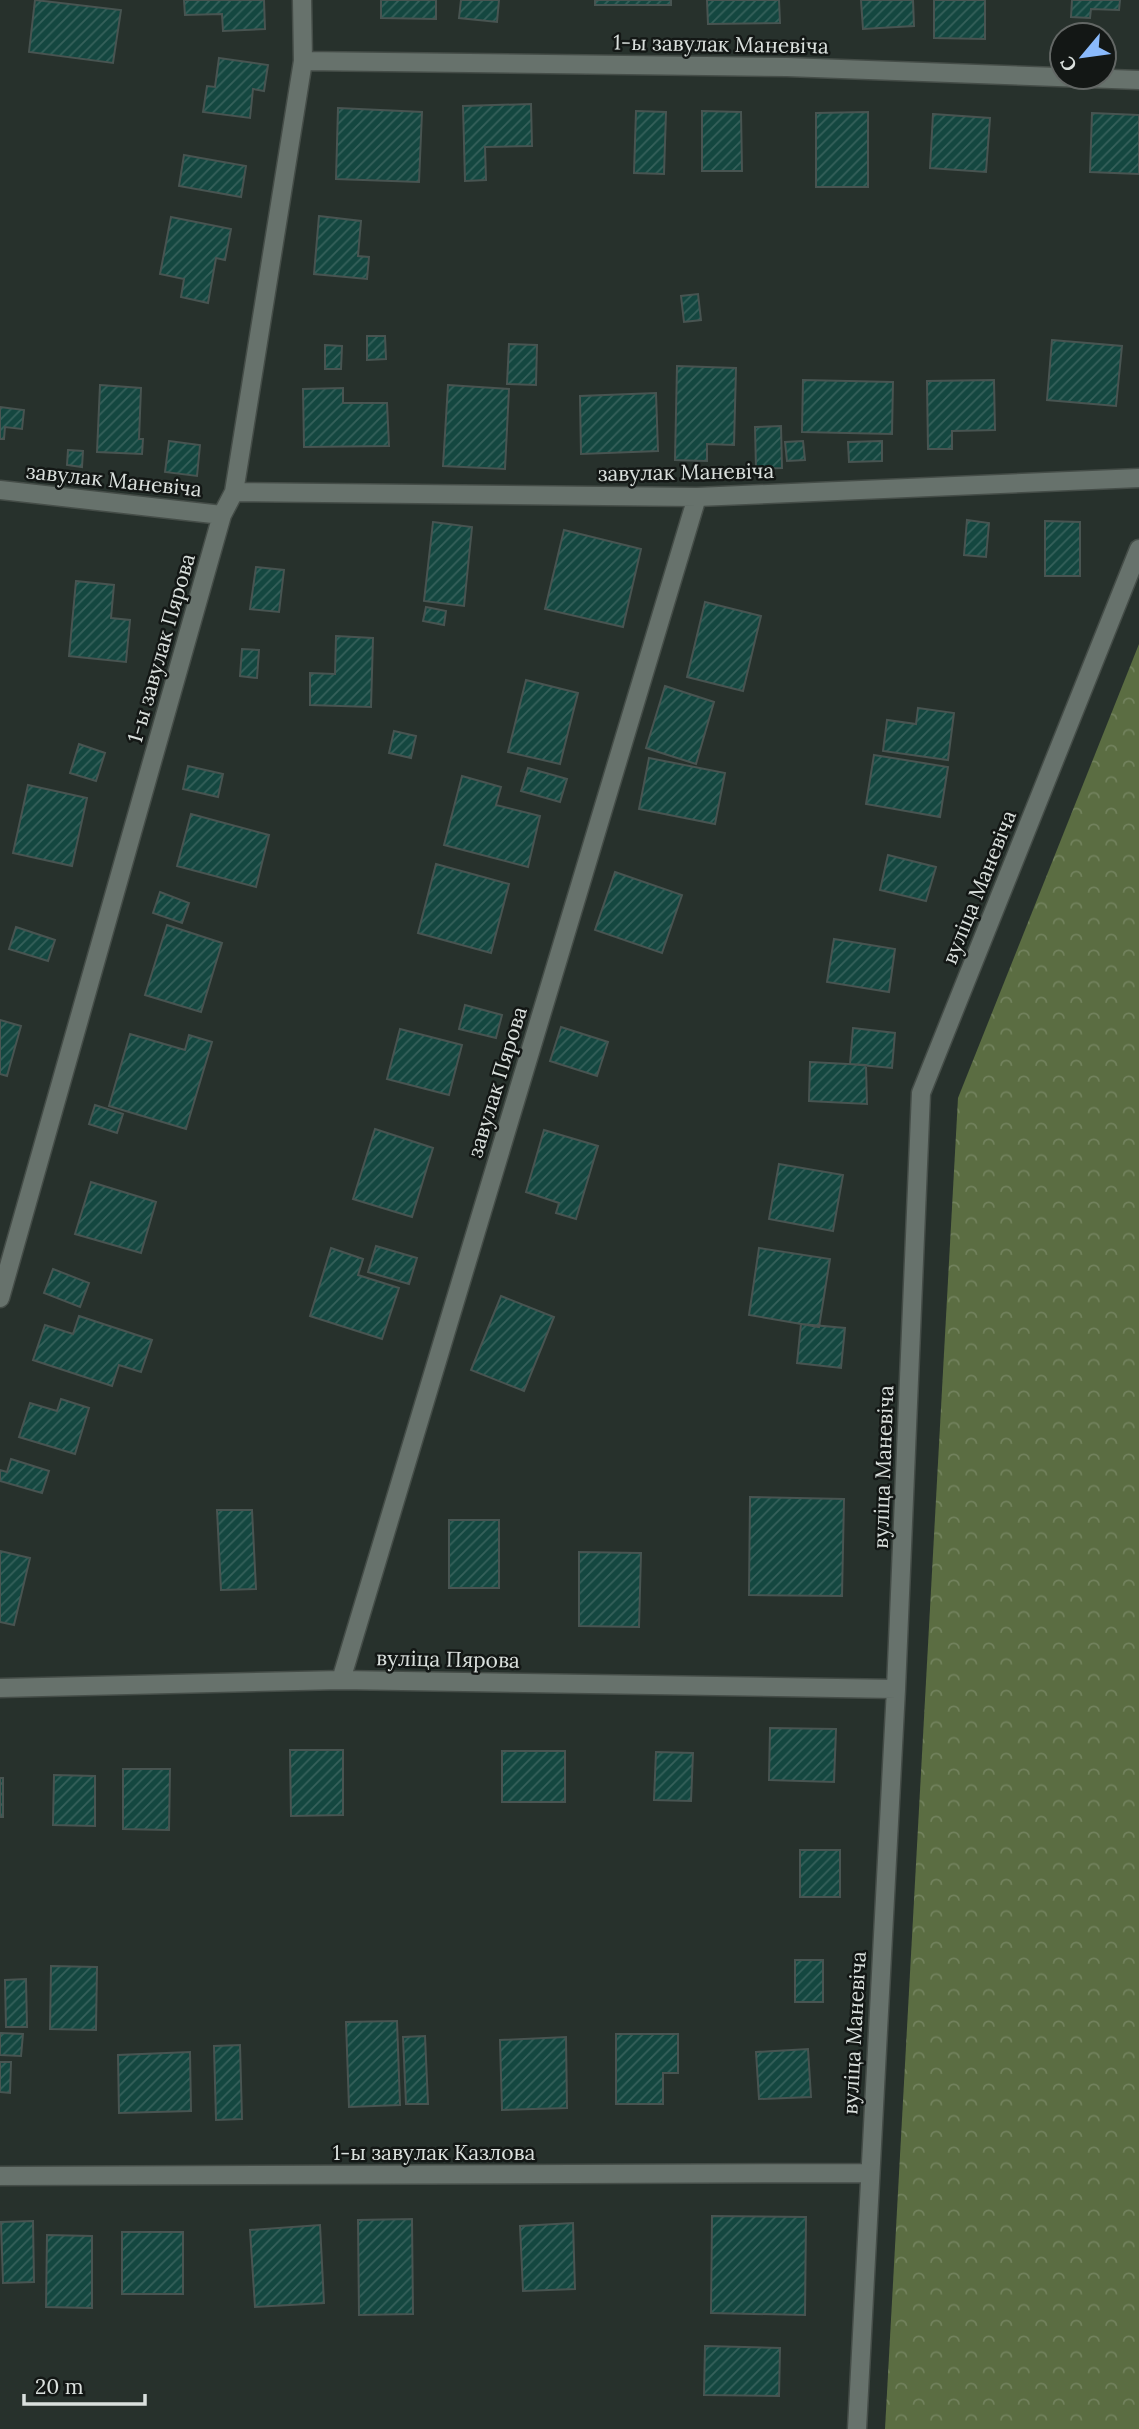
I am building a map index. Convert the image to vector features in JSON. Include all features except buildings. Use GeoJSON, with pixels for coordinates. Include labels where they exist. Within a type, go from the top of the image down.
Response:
{"type":"FeatureCollection","features":[{"type":"Feature","properties":{"kind":"street","name":"1-ы завулак Пярова"},"geometry":{"type":"LineString","coordinates":[[0,1298],[222,515],[234,492],[303,61],[302,0]]}},
{"type":"Feature","properties":{"kind":"street","name":"1-ы завулак Маневіча"},"geometry":{"type":"LineString","coordinates":[[303,61],[787,67],[1139,80]]}},
{"type":"Feature","properties":{"kind":"street","name":"завулак Маневіча"},"geometry":{"type":"LineString","coordinates":[[234,492],[697,497],[1139,478]]}},
{"type":"Feature","properties":{"kind":"street","name":"завулак Маневіча"},"geometry":{"type":"LineString","coordinates":[[0,490],[222,515]]}},
{"type":"Feature","properties":{"kind":"street","name":"завулак Пярова"},"geometry":{"type":"LineString","coordinates":[[341,1680],[697,497]]}},
{"type":"Feature","properties":{"kind":"street","name":"вуліца Маневіча"},"geometry":{"type":"LineString","coordinates":[[856,2429],[896,1689],[921,1093],[1139,548]]}},
{"type":"Feature","properties":{"kind":"street","name":"вуліца Пярова"},"geometry":{"type":"LineString","coordinates":[[0,1688],[341,1680],[896,1689]]}},
{"type":"Feature","properties":{"kind":"street","name":"1-ы завулак Казлова"},"geometry":{"type":"LineString","coordinates":[[0,2176],[869,2173]]}},
{"type":"Feature","properties":{"kind":"green space"},"geometry":{"type":"Polygon","coordinates":[[[1139,644],[1139,2429],[885,2429],[958,1098],[1139,644]]]}}]}
